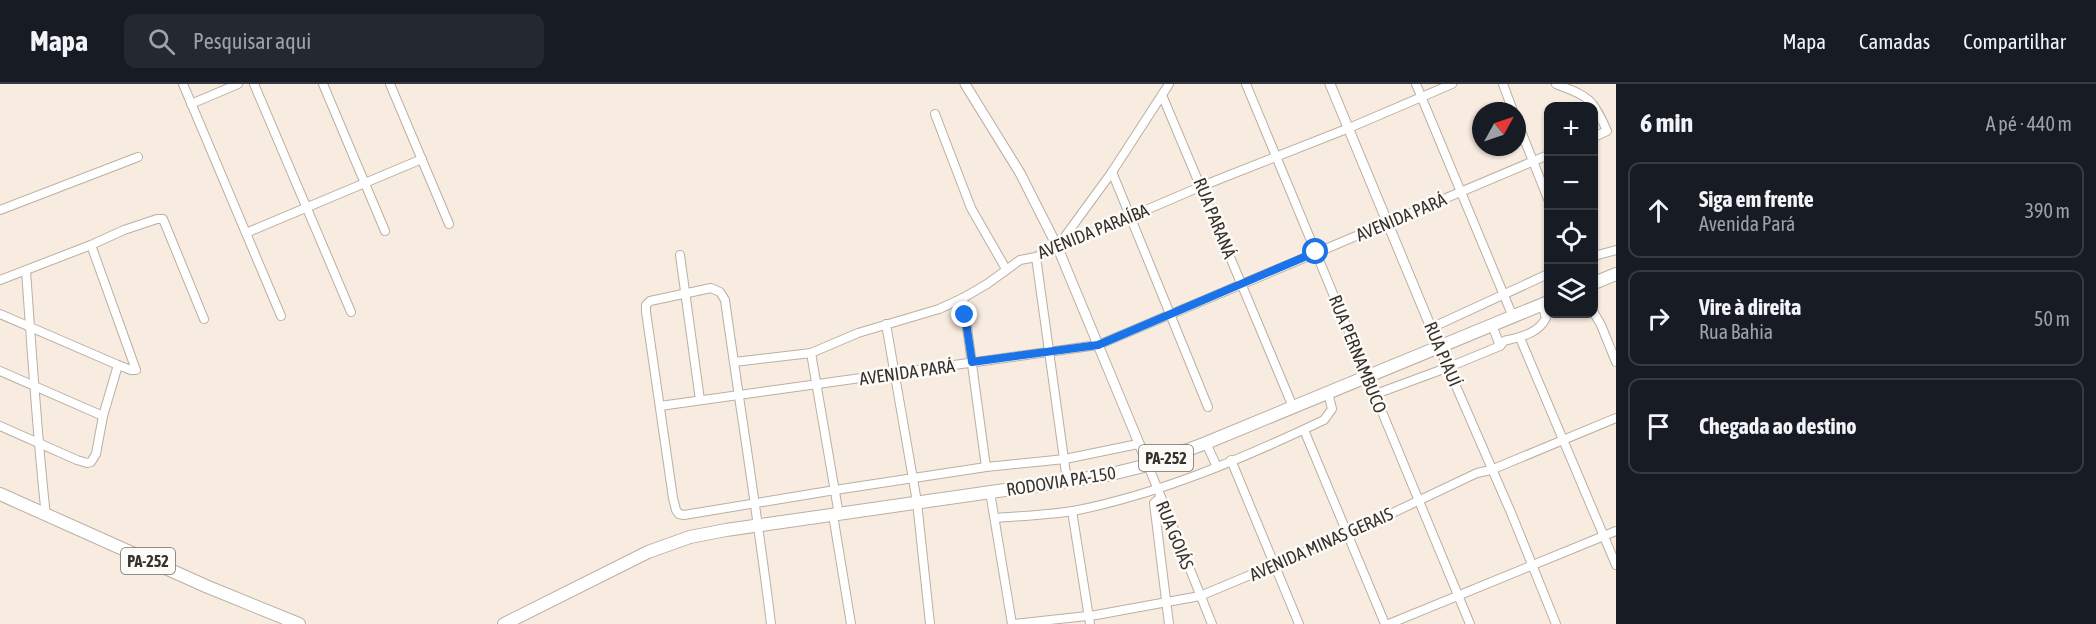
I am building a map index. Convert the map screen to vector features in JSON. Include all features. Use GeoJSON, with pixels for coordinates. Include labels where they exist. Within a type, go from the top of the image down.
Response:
{"type":"FeatureCollection","features":[{"type":"Feature","properties":{"kind":"highway"},"geometry":{"type":"LineString","coordinates":[[1598,281],[1616,274]]}},
{"type":"Feature","properties":{"kind":"highway","name":"RODOVIA PA-150"},"geometry":{"type":"LineString","coordinates":[[759,525],[1114,474],[1148,465],[1544,303]]}},
{"type":"Feature","properties":{"kind":"highway","name":"PA-252"},"geometry":{"type":"LineString","coordinates":[[0,494],[208,587],[299,624]]}},
{"type":"Feature","properties":{"kind":"highway","name":"PA-252"},"geometry":{"type":"LineString","coordinates":[[504,624],[648,552],[669,544],[717,532],[759,525]]}},
{"type":"Feature","properties":{"kind":"street"},"geometry":{"type":"LineString","coordinates":[[183,84],[281,316]]}},
{"type":"Feature","properties":{"kind":"street"},"geometry":{"type":"LineString","coordinates":[[191,104],[238,84]]}},
{"type":"Feature","properties":{"kind":"street"},"geometry":{"type":"LineString","coordinates":[[254,84],[351,312]]}},
{"type":"Feature","properties":{"kind":"street"},"geometry":{"type":"LineString","coordinates":[[323,84],[385,231]]}},
{"type":"Feature","properties":{"kind":"street"},"geometry":{"type":"LineString","coordinates":[[390,84],[449,224]]}},
{"type":"Feature","properties":{"kind":"street","name":"RUA GOIÁS"},"geometry":{"type":"LineString","coordinates":[[965,84],[1020,173],[1060,245],[1098,345],[1212,624]]}},
{"type":"Feature","properties":{"kind":"street"},"geometry":{"type":"LineString","coordinates":[[1060,245],[1112,172],[1169,84]]}},
{"type":"Feature","properties":{"kind":"street","name":"RUA PERNAMBUCO"},"geometry":{"type":"LineString","coordinates":[[1246,84],[1373,395],[1470,624]]}},
{"type":"Feature","properties":{"kind":"street","name":"RUA PIAUÍ"},"geometry":{"type":"LineString","coordinates":[[1330,84],[1556,624]]}},
{"type":"Feature","properties":{"kind":"street"},"geometry":{"type":"LineString","coordinates":[[1416,84],[1513,317]]}},
{"type":"Feature","properties":{"kind":"street","name":"AVENIDA PARAÍBA"},"geometry":{"type":"LineString","coordinates":[[734,362],[811,353],[858,333],[939,309],[963,298],[1025,258],[1036,257],[1060,245],[1452,84]]}},
{"type":"Feature","properties":{"kind":"street"},"geometry":{"type":"LineString","coordinates":[[1503,84],[1510,102]]}},
{"type":"Feature","properties":{"kind":"street"},"geometry":{"type":"LineString","coordinates":[[1556,84],[1591,102]]}},
{"type":"Feature","properties":{"kind":"street","name":"RUA PARANÁ"},"geometry":{"type":"LineString","coordinates":[[1162,95],[1293,407]]}},
{"type":"Feature","properties":{"kind":"street"},"geometry":{"type":"LineString","coordinates":[[1598,112],[1607,131],[1598,134]]}},
{"type":"Feature","properties":{"kind":"street"},"geometry":{"type":"LineString","coordinates":[[935,114],[971,208],[1006,269]]}},
{"type":"Feature","properties":{"kind":"street"},"geometry":{"type":"LineString","coordinates":[[1526,144],[1544,189]]}},
{"type":"Feature","properties":{"kind":"street","name":"AVENIDA PARÁ"},"geometry":{"type":"LineString","coordinates":[[660,406],[1098,345],[1546,156]]}},
{"type":"Feature","properties":{"kind":"street"},"geometry":{"type":"LineString","coordinates":[[0,210],[138,157]]}},
{"type":"Feature","properties":{"kind":"street"},"geometry":{"type":"LineString","coordinates":[[246,233],[422,159]]}},
{"type":"Feature","properties":{"kind":"street"},"geometry":{"type":"LineString","coordinates":[[1112,172],[1208,407]]}},
{"type":"Feature","properties":{"kind":"street"},"geometry":{"type":"LineString","coordinates":[[0,280],[124,230],[163,219],[204,319]]}},
{"type":"Feature","properties":{"kind":"street"},"geometry":{"type":"LineString","coordinates":[[0,314],[118,365],[136,370],[91,245]]}},
{"type":"Feature","properties":{"kind":"street"},"geometry":{"type":"LineString","coordinates":[[1598,255],[1616,250]]}},
{"type":"Feature","properties":{"kind":"street"},"geometry":{"type":"LineString","coordinates":[[680,255],[700,400]]}},
{"type":"Feature","properties":{"kind":"street"},"geometry":{"type":"LineString","coordinates":[[1036,257],[1067,481]]}},
{"type":"Feature","properties":{"kind":"street"},"geometry":{"type":"LineString","coordinates":[[26,271],[36,387],[38,442],[46,516]]}},
{"type":"Feature","properties":{"kind":"street"},"geometry":{"type":"LineString","coordinates":[[1431,328],[1544,276]]}},
{"type":"Feature","properties":{"kind":"street"},"geometry":{"type":"LineString","coordinates":[[771,624],[759,525],[756,504],[738,395],[725,300],[720,292],[711,288],[651,301],[646,305],[646,312],[673,498],[679,514],[756,504],[986,467],[1065,459],[1138,444]]}},
{"type":"Feature","properties":{"kind":"street"},"geometry":{"type":"LineString","coordinates":[[963,298],[986,467]]}},
{"type":"Feature","properties":{"kind":"street"},"geometry":{"type":"LineString","coordinates":[[1373,395],[1449,368],[1500,346],[1504,341],[1520,338],[1543,324],[1546,318]]}},
{"type":"Feature","properties":{"kind":"street"},"geometry":{"type":"LineString","coordinates":[[1596,318],[1616,362]]}},
{"type":"Feature","properties":{"kind":"street"},"geometry":{"type":"LineString","coordinates":[[886,324],[917,502],[930,624]]}},
{"type":"Feature","properties":{"kind":"street"},"geometry":{"type":"LineString","coordinates":[[1492,325],[1500,346]]}},
{"type":"Feature","properties":{"kind":"street"},"geometry":{"type":"LineString","coordinates":[[1520,338],[1616,565]]}},
{"type":"Feature","properties":{"kind":"street"},"geometry":{"type":"LineString","coordinates":[[811,353],[835,490],[836,515],[851,624]]}},
{"type":"Feature","properties":{"kind":"street"},"geometry":{"type":"LineString","coordinates":[[0,426],[83,462],[91,462],[96,454],[103,416],[118,365]]}},
{"type":"Feature","properties":{"kind":"street"},"geometry":{"type":"LineString","coordinates":[[0,371],[103,416]]}},
{"type":"Feature","properties":{"kind":"street"},"geometry":{"type":"LineString","coordinates":[[995,518],[1072,511],[1159,493],[1324,420],[1330,413],[1332,405],[1328,393]]}},
{"type":"Feature","properties":{"kind":"street","name":"AVENIDA MINAS GERAIS"},"geometry":{"type":"LineString","coordinates":[[1012,624],[1089,620],[1200,596],[1348,534],[1477,473],[1491,470],[1616,418]]}},
{"type":"Feature","properties":{"kind":"street"},"geometry":{"type":"LineString","coordinates":[[1304,430],[1387,624],[1616,531]]}},
{"type":"Feature","properties":{"kind":"street"},"geometry":{"type":"LineString","coordinates":[[1206,443],[1217,467]]}},
{"type":"Feature","properties":{"kind":"street"},"geometry":{"type":"LineString","coordinates":[[1231,460],[1299,624]]}},
{"type":"Feature","properties":{"kind":"street"},"geometry":{"type":"LineString","coordinates":[[990,492],[1012,624]]}},
{"type":"Feature","properties":{"kind":"street"},"geometry":{"type":"LineString","coordinates":[[1159,493],[1154,502],[1169,624]]}},
{"type":"Feature","properties":{"kind":"street"},"geometry":{"type":"LineString","coordinates":[[1072,511],[1089,620]]}},
{"type":"Feature","properties":{"kind":"route"},"geometry":{"type":"LineString","coordinates":[[965,315],[972,362],[1098,345],[1316,252]]}}]}
